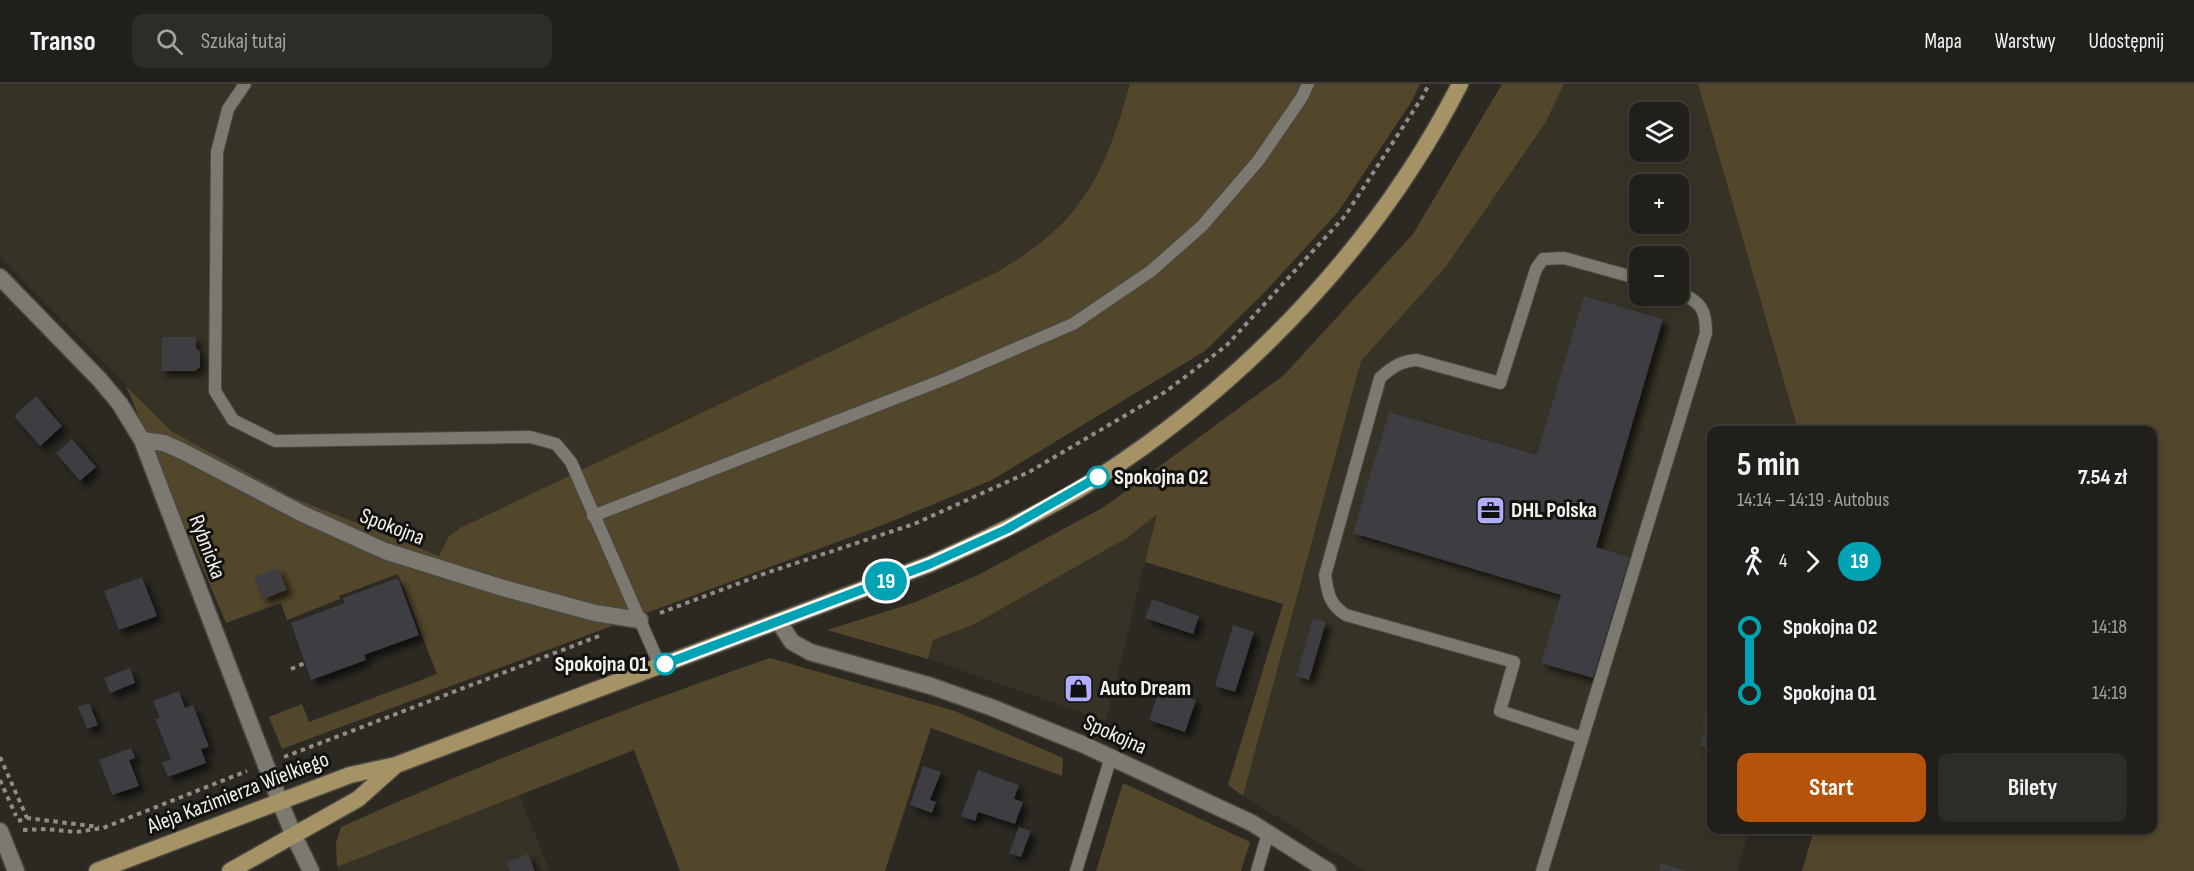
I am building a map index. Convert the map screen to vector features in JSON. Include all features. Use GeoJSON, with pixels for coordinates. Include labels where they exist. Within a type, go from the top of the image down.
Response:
{"type":"FeatureCollection","features":[{"type":"Feature","properties":{"kind":"main road","name":"Aleja Kazimierza Wielkiego"},"geometry":{"type":"LineString","coordinates":[[97,871],[350,775],[396,765],[930,564],[1007,529],[1098,477],[1174,424],[1232,376],[1261,349],[1339,265],[1433,133],[1460,84]]}},
{"type":"Feature","properties":{"kind":"main road","name":"Aleja Kazimierza Wielkiego"},"geometry":{"type":"LineString","coordinates":[[230,871],[358,799],[396,765]]}},
{"type":"Feature","properties":{"kind":"street","name":"Rybnicka"},"geometry":{"type":"LineString","coordinates":[[0,277],[107,388],[120,404],[142,440],[280,801],[311,871]]}},
{"type":"Feature","properties":{"kind":"street","name":"Spokojna"},"geometry":{"type":"LineString","coordinates":[[142,440],[164,443],[182,451],[303,514],[385,551],[514,591],[595,613],[640,620]]}},
{"type":"Feature","properties":{"kind":"street","name":"Spokojna"},"geometry":{"type":"LineString","coordinates":[[778,622],[792,642],[810,652],[931,686],[993,708],[1111,757],[1252,823],[1328,871]]}},
{"type":"Feature","properties":{"kind":"street"},"geometry":{"type":"LineString","coordinates":[[4,827],[16,871]]}},
{"type":"Feature","properties":{"kind":"lane"},"geometry":{"type":"LineString","coordinates":[[245,84],[228,109],[218,152],[215,391],[233,420],[275,441],[530,437],[556,444],[571,462],[660,666]]}},
{"type":"Feature","properties":{"kind":"lane"},"geometry":{"type":"LineString","coordinates":[[593,516],[945,379],[1072,324],[1151,271],[1202,226],[1258,161],[1302,97],[1308,84]]}},
{"type":"Feature","properties":{"kind":"lane"},"geometry":{"type":"LineString","coordinates":[[1582,738],[1500,711],[1514,662],[1346,615],[1334,608],[1325,575],[1380,378],[1392,367],[1405,360],[1417,360],[1500,383],[1536,269],[1544,259],[1564,258],[1629,276]]}},
{"type":"Feature","properties":{"kind":"lane"},"geometry":{"type":"LineString","coordinates":[[1542,871],[1706,333],[1706,318],[1699,302],[1689,297]]}},
{"type":"Feature","properties":{"kind":"lane"},"geometry":{"type":"LineString","coordinates":[[1076,871],[1111,757]]}},
{"type":"Feature","properties":{"kind":"lane"},"geometry":{"type":"LineString","coordinates":[[1257,871],[1268,833]]}},
{"type":"Feature","properties":{"kind":"path"},"geometry":{"type":"LineString","coordinates":[[640,620],[766,573],[914,524],[1029,472],[1165,392],[1226,346],[1345,216],[1429,84]]}},
{"type":"Feature","properties":{"kind":"path"},"geometry":{"type":"LineString","coordinates":[[0,780],[22,831],[37,829],[76,832],[103,828],[607,633]]}},
{"type":"Feature","properties":{"kind":"path"},"geometry":{"type":"LineString","coordinates":[[291,669],[305,663]]}},
{"type":"Feature","properties":{"kind":"path"},"geometry":{"type":"LineString","coordinates":[[0,757],[27,818]]}},
{"type":"Feature","properties":{"kind":"path"},"geometry":{"type":"LineString","coordinates":[[4,827],[27,818],[103,828]]}},
{"type":"Feature","properties":{"kind":"shaded area"},"geometry":{"type":"Polygon","coordinates":[[[0,84],[1131,84],[1115,135],[1098,176],[1083,200],[1045,240],[1023,257],[997,272],[460,528],[449,536],[439,556],[294,498],[171,431],[0,257],[0,84]]]}},
{"type":"Feature","properties":{"kind":"shaded area"},"geometry":{"type":"Polygon","coordinates":[[[1130,84],[1420,84],[1412,101],[1338,212],[1265,292],[1205,351],[992,480],[883,525],[282,749],[269,717],[302,704],[309,722],[437,674],[398,574],[339,596],[340,599],[287,620],[281,603],[226,623],[126,386],[171,431],[294,498],[439,556],[449,536],[460,528],[997,272],[1026,253],[1070,215],[1086,194],[1110,145],[1130,84]]]}},
{"type":"Feature","properties":{"kind":"shaded area"},"geometry":{"type":"Polygon","coordinates":[[[1502,84],[1564,84],[1546,122],[1445,268],[1361,361],[1243,796],[1228,785],[1283,604],[1145,562],[1157,514],[1127,538],[973,625],[933,640],[928,659],[827,630],[913,603],[978,575],[1104,507],[1284,375],[1413,234],[1502,84]]]}},
{"type":"Feature","properties":{"kind":"shaded area","name":"DHL Polska"},"geometry":{"type":"Polygon","coordinates":[[[1564,84],[1698,84],[1797,426],[1707,426],[1707,834],[1748,834],[1737,871],[1365,871],[1243,796],[1361,361],[1445,268],[1546,122],[1564,84]]]}},
{"type":"Feature","properties":{"kind":"shaded area"},"geometry":{"type":"Polygon","coordinates":[[[1698,84],[2194,84],[2194,871],[1802,871],[1813,834],[2157,834],[2157,426],[1797,426],[1698,84]]]}},
{"type":"Feature","properties":{"kind":"shaded area"},"geometry":{"type":"Polygon","coordinates":[[[1157,513],[1106,721],[929,659],[933,640],[973,625],[1127,538],[1157,513]]]}},
{"type":"Feature","properties":{"kind":"shaded area"},"geometry":{"type":"Polygon","coordinates":[[[770,658],[955,711],[1063,758],[1062,776],[931,728],[885,871],[680,871],[634,750],[337,867],[336,843],[341,827],[554,738],[770,658]]]}},
{"type":"Feature","properties":{"kind":"shaded area"},"geometry":{"type":"Polygon","coordinates":[[[1123,783],[1250,842],[1241,871],[1096,871],[1123,783]]]}},
{"type":"Feature","properties":{"kind":"shaded area"},"geometry":{"type":"Polygon","coordinates":[[[519,794],[550,871],[339,871],[337,867],[519,794]]]}},
{"type":"Feature","properties":{"kind":"building"},"geometry":{"type":"Polygon","coordinates":[[[1584,296],[1663,319],[1596,547],[1630,557],[1593,678],[1541,663],[1561,595],[1353,533],[1389,412],[1537,455],[1584,296]]]}},
{"type":"Feature","properties":{"kind":"building"},"geometry":{"type":"Polygon","coordinates":[[[162,337],[196,337],[196,348],[200,352],[200,367],[195,371],[161,371],[162,337]]]}},
{"type":"Feature","properties":{"kind":"building"},"geometry":{"type":"Polygon","coordinates":[[[36,396],[62,426],[40,446],[14,416],[36,396]]]}},
{"type":"Feature","properties":{"kind":"building"},"geometry":{"type":"Polygon","coordinates":[[[72,439],[96,467],[80,481],[56,453],[72,439]]]}},
{"type":"Feature","properties":{"kind":"building"},"geometry":{"type":"Polygon","coordinates":[[[278,568],[287,590],[263,599],[254,577],[278,568]]]}},
{"type":"Feature","properties":{"kind":"building"},"geometry":{"type":"Polygon","coordinates":[[[142,577],[157,616],[119,630],[104,591],[142,577]]]}},
{"type":"Feature","properties":{"kind":"building"},"geometry":{"type":"Polygon","coordinates":[[[398,578],[419,635],[364,655],[366,660],[311,680],[291,623],[345,603],[343,598],[398,578]]]}},
{"type":"Feature","properties":{"kind":"building"},"geometry":{"type":"Polygon","coordinates":[[[1152,599],[1199,616],[1193,634],[1145,618],[1152,599]]]}},
{"type":"Feature","properties":{"kind":"building"},"geometry":{"type":"Polygon","coordinates":[[[1313,618],[1326,622],[1309,680],[1296,676],[1313,618]]]}},
{"type":"Feature","properties":{"kind":"building"},"geometry":{"type":"Polygon","coordinates":[[[1233,625],[1254,632],[1235,692],[1215,686],[1233,625]]]}},
{"type":"Feature","properties":{"kind":"building"},"geometry":{"type":"Polygon","coordinates":[[[130,668],[135,683],[110,693],[104,678],[130,668]]]}},
{"type":"Feature","properties":{"kind":"building"},"geometry":{"type":"Polygon","coordinates":[[[1160,688],[1196,700],[1185,732],[1149,720],[1160,688]]]}},
{"type":"Feature","properties":{"kind":"building"},"geometry":{"type":"Polygon","coordinates":[[[179,691],[185,708],[193,705],[209,747],[201,749],[206,763],[168,777],[162,763],[171,759],[155,719],[160,718],[153,701],[179,691]]]}},
{"type":"Feature","properties":{"kind":"building"},"geometry":{"type":"Polygon","coordinates":[[[89,703],[98,725],[87,729],[78,707],[89,703]]]}},
{"type":"Feature","properties":{"kind":"building"},"geometry":{"type":"Polygon","coordinates":[[[1707,712],[1707,748],[1700,746],[1706,727],[1702,726],[1707,712]]]}},
{"type":"Feature","properties":{"kind":"building"},"geometry":{"type":"Polygon","coordinates":[[[131,748],[135,758],[129,760],[139,786],[112,795],[99,760],[131,748]]]}},
{"type":"Feature","properties":{"kind":"building"},"geometry":{"type":"Polygon","coordinates":[[[923,766],[941,772],[930,800],[936,802],[932,813],[910,805],[923,766]]]}},
{"type":"Feature","properties":{"kind":"building"},"geometry":{"type":"Polygon","coordinates":[[[978,770],[1019,785],[1014,799],[1023,802],[1015,824],[978,812],[975,821],[961,816],[978,770]]]}},
{"type":"Feature","properties":{"kind":"building"},"geometry":{"type":"Polygon","coordinates":[[[1019,827],[1031,831],[1021,857],[1009,853],[1019,827]]]}},
{"type":"Feature","properties":{"kind":"building"},"geometry":{"type":"Polygon","coordinates":[[[528,854],[535,871],[510,871],[506,862],[528,854]]]}},
{"type":"Feature","properties":{"kind":"building"},"geometry":{"type":"Polygon","coordinates":[[[1661,863],[1685,870],[1685,871],[1659,871],[1661,863]]]}},
{"type":"Feature","properties":{"kind":"bus line","name":"19"},"geometry":{"type":"LineString","coordinates":[[665,664],[930,564],[1007,529],[1098,477]]}},
{"type":"Feature","properties":{"kind":"place","name":"Spokojna 02"},"geometry":{"type":"Point","coordinates":[1098,477]}},
{"type":"Feature","properties":{"kind":"place","name":"DHL Polska"},"geometry":{"type":"Point","coordinates":[1490,510]}},
{"type":"Feature","properties":{"kind":"place","name":"Spokojna 01"},"geometry":{"type":"Point","coordinates":[665,664]}},
{"type":"Feature","properties":{"kind":"place","name":"Auto Dream"},"geometry":{"type":"Point","coordinates":[1079,688]}}]}
